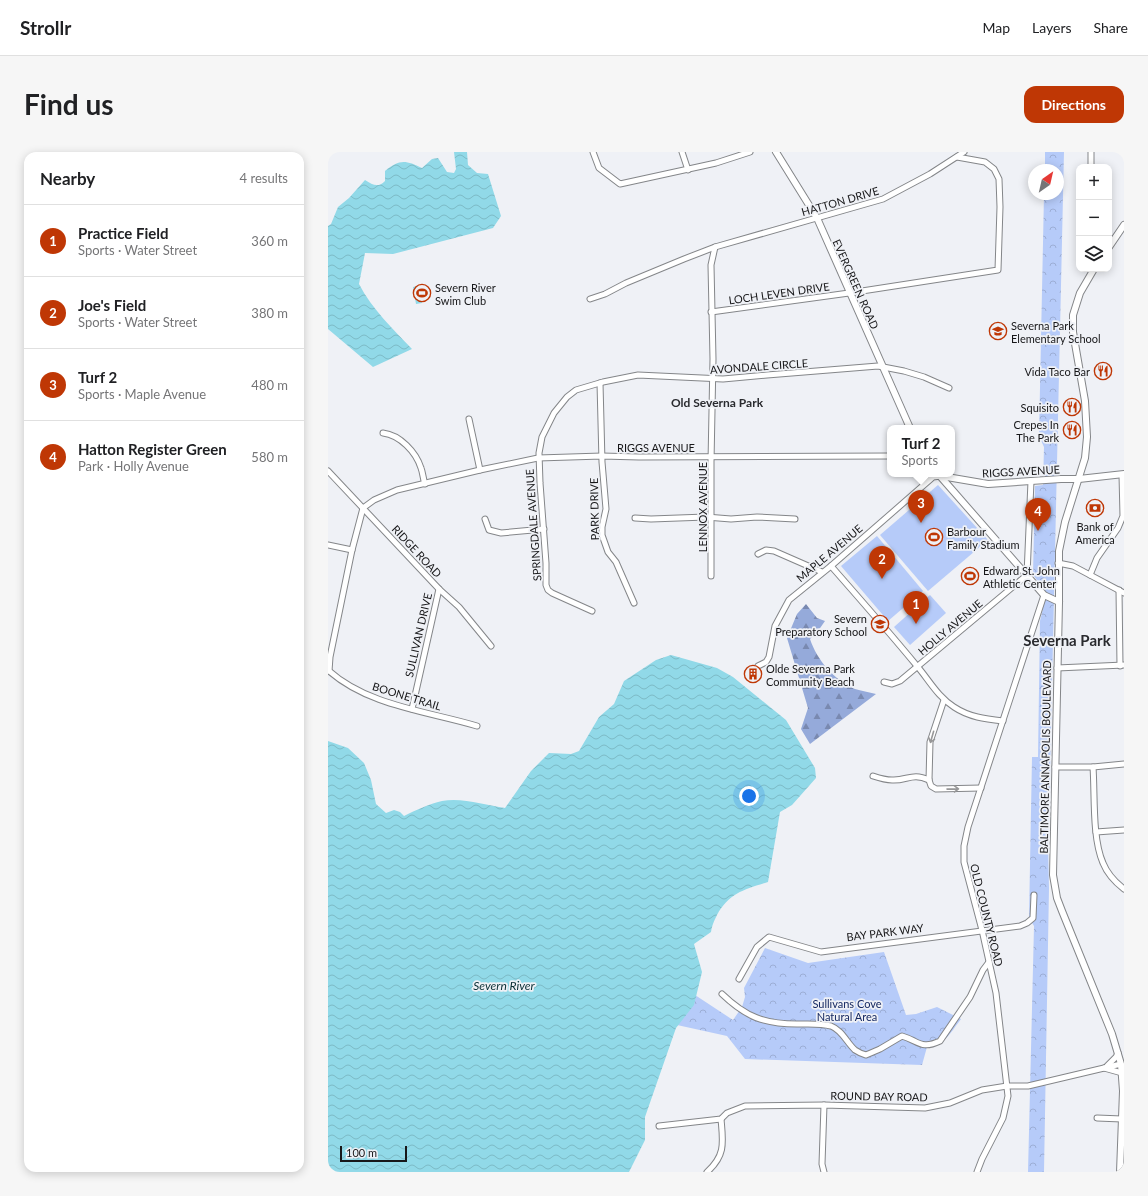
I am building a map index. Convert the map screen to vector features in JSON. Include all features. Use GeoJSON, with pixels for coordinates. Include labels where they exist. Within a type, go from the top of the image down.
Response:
{"type":"FeatureCollection","features":[{"type":"Feature","properties":{"kind":"street"},"geometry":{"type":"LineString","coordinates":[[593,152],[599,168],[620,184],[688,170],[728,160],[750,152]]}},
{"type":"Feature","properties":{"kind":"street"},"geometry":{"type":"LineString","coordinates":[[682,152],[688,170]]}},
{"type":"Feature","properties":{"kind":"street","name":"EVERGREEN ROAD"},"geometry":{"type":"LineString","coordinates":[[776,152],[817,218],[909,425]]}},
{"type":"Feature","properties":{"kind":"street","name":"HATTON DRIVE"},"geometry":{"type":"LineString","coordinates":[[590,299],[715,247],[883,199],[930,174],[964,152]]}},
{"type":"Feature","properties":{"kind":"street"},"geometry":{"type":"LineString","coordinates":[[1091,164],[1092,152]]}},
{"type":"Feature","properties":{"kind":"street","name":"LOCH LEVEN DRIVE"},"geometry":{"type":"LineString","coordinates":[[711,312],[998,270],[1000,207],[999,178],[994,169],[985,162],[957,157]]}},
{"type":"Feature","properties":{"kind":"street"},"geometry":{"type":"LineString","coordinates":[[1112,241],[1124,226]]}},
{"type":"Feature","properties":{"kind":"street","name":"LENNOX AVENUE"},"geometry":{"type":"LineString","coordinates":[[712,576],[713,359],[711,265],[715,247]]}},
{"type":"Feature","properties":{"kind":"street","name":"BALTIMORE ANNAPOLIS BOULEVARD"},"geometry":{"type":"LineString","coordinates":[[1092,272],[1080,293],[1073,316],[1075,348],[1087,418],[1087,447],[1062,534],[1058,563],[1059,602],[1053,856],[1055,887],[1062,911],[1118,1052],[1121,1064],[1122,1119],[1120,1172]]}},
{"type":"Feature","properties":{"kind":"street","name":"AVONDALE CIRCLE"},"geometry":{"type":"LineString","coordinates":[[538,458],[544,432],[554,413],[563,401],[576,390],[638,375],[712,380],[882,367],[901,370],[924,377],[949,388]]}},
{"type":"Feature","properties":{"kind":"street","name":"PARK DRIVE"},"geometry":{"type":"LineString","coordinates":[[600,383],[602,456],[606,509],[602,527],[602,535],[608,552],[616,562],[634,603]]}},
{"type":"Feature","properties":{"kind":"street"},"geometry":{"type":"LineString","coordinates":[[469,419],[480,470]]}},
{"type":"Feature","properties":{"kind":"street"},"geometry":{"type":"LineString","coordinates":[[383,433],[397,437],[413,452],[421,467],[424,484]]}},
{"type":"Feature","properties":{"kind":"street","name":"RIGGS AVENUE"},"geometry":{"type":"LineString","coordinates":[[363,508],[374,500],[388,493],[480,470],[538,458],[602,456],[887,456]]}},
{"type":"Feature","properties":{"kind":"street","name":"SPRINGDALE AVENUE"},"geometry":{"type":"LineString","coordinates":[[538,458],[544,529],[546,585],[548,590],[561,598],[592,611]]}},
{"type":"Feature","properties":{"kind":"street","name":"RIDGE ROAD"},"geometry":{"type":"LineString","coordinates":[[328,471],[439,589],[458,606],[491,646]]}},
{"type":"Feature","properties":{"kind":"street"},"geometry":{"type":"LineString","coordinates":[[1090,575],[1097,558],[1118,528],[1124,516],[1123,474]]}},
{"type":"Feature","properties":{"kind":"street","name":"RIGGS AVENUE"},"geometry":{"type":"LineString","coordinates":[[951,477],[988,484],[1079,479],[1123,474]]}},
{"type":"Feature","properties":{"kind":"street","name":"MAPLE AVENUE"},"geometry":{"type":"LineString","coordinates":[[758,666],[766,662],[769,657],[775,626],[789,600],[831,566],[933,477]]}},
{"type":"Feature","properties":{"kind":"street"},"geometry":{"type":"LineString","coordinates":[[942,477],[1044,595],[1059,602]]}},
{"type":"Feature","properties":{"kind":"street"},"geometry":{"type":"LineString","coordinates":[[1027,575],[1031,481]]}},
{"type":"Feature","properties":{"kind":"street"},"geometry":{"type":"LineString","coordinates":[[328,671],[352,550],[363,508]]}},
{"type":"Feature","properties":{"kind":"street"},"geometry":{"type":"LineString","coordinates":[[635,518],[731,519],[757,517],[795,519]]}},
{"type":"Feature","properties":{"kind":"street"},"geometry":{"type":"LineString","coordinates":[[485,519],[489,530],[497,532],[520,532],[544,529]]}},
{"type":"Feature","properties":{"kind":"street"},"geometry":{"type":"LineString","coordinates":[[328,545],[352,550]]}},
{"type":"Feature","properties":{"kind":"street"},"geometry":{"type":"LineString","coordinates":[[758,554],[766,550],[774,551],[822,572]]}},
{"type":"Feature","properties":{"kind":"street"},"geometry":{"type":"LineString","coordinates":[[1057,668],[1122,666],[1122,592],[1073,566],[1058,563]]}},
{"type":"Feature","properties":{"kind":"street"},"geometry":{"type":"LineString","coordinates":[[831,566],[918,666],[944,700],[971,716],[982,719],[1003,721]]}},
{"type":"Feature","properties":{"kind":"street","name":"HOLLY AVENUE"},"geometry":{"type":"LineString","coordinates":[[884,682],[892,684],[918,666],[1027,575]]}},
{"type":"Feature","properties":{"kind":"street","name":"SULLIVAN DRIVE"},"geometry":{"type":"LineString","coordinates":[[412,709],[439,589]]}},
{"type":"Feature","properties":{"kind":"street","name":"OLD COUNTY ROAD"},"geometry":{"type":"LineString","coordinates":[[977,1172],[1005,1113],[1008,1096],[996,993],[982,930],[968,882],[963,855],[966,834],[1044,595]]}},
{"type":"Feature","properties":{"kind":"street","name":"BOONE TRAIL"},"geometry":{"type":"LineString","coordinates":[[328,671],[360,691],[381,700],[477,726]]}},
{"type":"Feature","properties":{"kind":"street"},"geometry":{"type":"LineString","coordinates":[[944,700],[930,742],[928,780],[931,786],[936,789],[981,788]]}},
{"type":"Feature","properties":{"kind":"street"},"geometry":{"type":"LineString","coordinates":[[1055,767],[1093,767],[1124,764]]}},
{"type":"Feature","properties":{"kind":"street"},"geometry":{"type":"LineString","coordinates":[[1093,767],[1098,848],[1103,863],[1109,874],[1124,889]]}},
{"type":"Feature","properties":{"kind":"street"},"geometry":{"type":"LineString","coordinates":[[873,776],[892,780],[918,776],[928,780]]}},
{"type":"Feature","properties":{"kind":"street"},"geometry":{"type":"LineString","coordinates":[[1096,832],[1124,830]]}},
{"type":"Feature","properties":{"kind":"street","name":"BAY PARK WAY"},"geometry":{"type":"LineString","coordinates":[[739,979],[757,947],[769,937],[821,952],[1020,926],[1033,918],[1034,895]]}},
{"type":"Feature","properties":{"kind":"street"},"geometry":{"type":"LineString","coordinates":[[722,994],[734,1006],[767,1022],[832,1026],[844,1036],[855,1050],[866,1055],[880,1049],[902,1036],[910,1038],[922,1046],[940,1041],[970,997],[983,970],[989,962]]}},
{"type":"Feature","properties":{"kind":"street"},"geometry":{"type":"LineString","coordinates":[[1105,1067],[1116,1058],[1118,1052]]}},
{"type":"Feature","properties":{"kind":"street","name":"ROUND BAY ROAD"},"geometry":{"type":"LineString","coordinates":[[659,1126],[721,1119],[727,1113],[745,1106],[925,1108],[950,1103],[982,1090],[1007,1086],[1028,1086],[1121,1064]]}},
{"type":"Feature","properties":{"kind":"street"},"geometry":{"type":"LineString","coordinates":[[1105,1067],[1122,1073]]}},
{"type":"Feature","properties":{"kind":"street"},"geometry":{"type":"LineString","coordinates":[[824,1106],[822,1164],[824,1172]]}},
{"type":"Feature","properties":{"kind":"street"},"geometry":{"type":"LineString","coordinates":[[1097,1118],[1122,1119]]}},
{"type":"Feature","properties":{"kind":"street"},"geometry":{"type":"LineString","coordinates":[[707,1172],[717,1160],[723,1147],[721,1119]]}},
{"type":"Feature","properties":{"kind":"green space"},"geometry":{"type":"Polygon","coordinates":[[[1045,152],[1064,152],[1064,164],[1045,164],[1045,152]]]}},
{"type":"Feature","properties":{"kind":"green space"},"geometry":{"type":"Polygon","coordinates":[[[1044,200],[1063,200],[1048,844],[1049,888],[1044,1172],[1028,1172],[1034,926],[1029,918],[1032,757],[1038,757],[1040,621],[1044,602],[1041,587],[1033,575],[1035,486],[1043,485],[1044,447],[1039,436],[1044,200]]]}},
{"type":"Feature","properties":{"kind":"green space","name":"Barbour Family Stadium"},"geometry":{"type":"Polygon","coordinates":[[[938,485],[988,540],[928,591],[880,535],[938,485]]]}},
{"type":"Feature","properties":{"kind":"green space"},"geometry":{"type":"Polygon","coordinates":[[[877,536],[923,591],[888,621],[841,566],[877,536]]]}},
{"type":"Feature","properties":{"kind":"green space"},"geometry":{"type":"Polygon","coordinates":[[[930,595],[946,613],[910,645],[894,627],[930,595]]]}},
{"type":"Feature","properties":{"kind":"green space"},"geometry":{"type":"Polygon","coordinates":[[[806,604],[817,618],[825,621],[810,639],[822,662],[833,675],[847,685],[855,689],[876,694],[810,744],[801,729],[808,708],[787,638],[797,614],[806,604]]]}},
{"type":"Feature","properties":{"kind":"green space","name":"Sullivans Cove Natural Area"},"geometry":{"type":"Polygon","coordinates":[[[765,948],[808,963],[884,952],[906,1015],[916,1014],[937,1007],[961,1019],[947,1037],[939,1043],[927,1047],[922,1065],[745,1059],[727,1036],[677,1025],[695,995],[733,1020],[742,1007],[745,997],[744,988],[765,948]]]}},
{"type":"Feature","properties":{"kind":"water"},"geometry":{"type":"Polygon","coordinates":[[[454,152],[467,152],[468,165],[477,173],[488,174],[501,216],[493,228],[393,254],[365,253],[359,284],[376,310],[412,349],[373,367],[328,329],[328,226],[331,224],[338,207],[349,198],[365,180],[378,185],[385,181],[385,171],[394,164],[407,162],[422,168],[432,159],[438,158],[447,172],[454,173],[456,169],[454,152]]]}},
{"type":"Feature","properties":{"kind":"water","name":"Severn River Swim Club"},"geometry":{"type":"Polygon","coordinates":[[[418,286],[419,291],[429,288],[430,296],[421,299],[422,303],[416,304],[413,287],[418,286]]]}},
{"type":"Feature","properties":{"kind":"water","name":"Severn River"},"geometry":{"type":"Polygon","coordinates":[[[671,655],[717,668],[733,677],[786,720],[815,768],[816,778],[792,805],[780,812],[768,882],[752,887],[732,897],[717,915],[711,932],[694,944],[702,972],[694,1005],[676,1028],[645,1117],[645,1140],[629,1172],[328,1172],[328,741],[348,748],[364,763],[371,780],[376,804],[386,813],[394,810],[400,812],[404,816],[432,804],[449,800],[474,802],[505,808],[531,771],[549,753],[571,754],[579,751],[599,717],[614,704],[624,681],[656,660],[671,655]]]}},
{"type":"Feature","properties":{"kind":"place","name":"Severn River Swim Club"},"geometry":{"type":"Point","coordinates":[422,293]}},
{"type":"Feature","properties":{"kind":"place","name":"Severna Park Elementary School"},"geometry":{"type":"Point","coordinates":[998,331]}},
{"type":"Feature","properties":{"kind":"place","name":"Vida Taco Bar"},"geometry":{"type":"Point","coordinates":[1103,371]}},
{"type":"Feature","properties":{"kind":"place","name":"Squisito"},"geometry":{"type":"Point","coordinates":[1072,407]}},
{"type":"Feature","properties":{"kind":"place","name":"Crepes In The Park"},"geometry":{"type":"Point","coordinates":[1072,430]}},
{"type":"Feature","properties":{"kind":"place","name":"Bank of America"},"geometry":{"type":"Point","coordinates":[1095,508]}},
{"type":"Feature","properties":{"kind":"place","name":"Turf 2"},"geometry":{"type":"Point","coordinates":[921,523]}},
{"type":"Feature","properties":{"kind":"place","name":"Hatton Register Green"},"geometry":{"type":"Point","coordinates":[1038,531]}},
{"type":"Feature","properties":{"kind":"place","name":"Barbour Family Stadium"},"geometry":{"type":"Point","coordinates":[934,537]}},
{"type":"Feature","properties":{"kind":"place","name":"Edward St. John Athletic Center"},"geometry":{"type":"Point","coordinates":[970,576]}},
{"type":"Feature","properties":{"kind":"place","name":"Joe's Field"},"geometry":{"type":"Point","coordinates":[882,579]}},
{"type":"Feature","properties":{"kind":"place","name":"Severn Preparatory School"},"geometry":{"type":"Point","coordinates":[880,624]}},
{"type":"Feature","properties":{"kind":"place","name":"Practice Field"},"geometry":{"type":"Point","coordinates":[916,624]}},
{"type":"Feature","properties":{"kind":"place","name":"Olde Severna Park Community Beach"},"geometry":{"type":"Point","coordinates":[753,674]}},
{"type":"Feature","properties":{"kind":"district","name":"Old Severna Park"},"geometry":{"type":"Point","coordinates":[717,402]}},
{"type":"Feature","properties":{"kind":"district","name":"Severna Park"},"geometry":{"type":"Point","coordinates":[1067,640]}}]}
